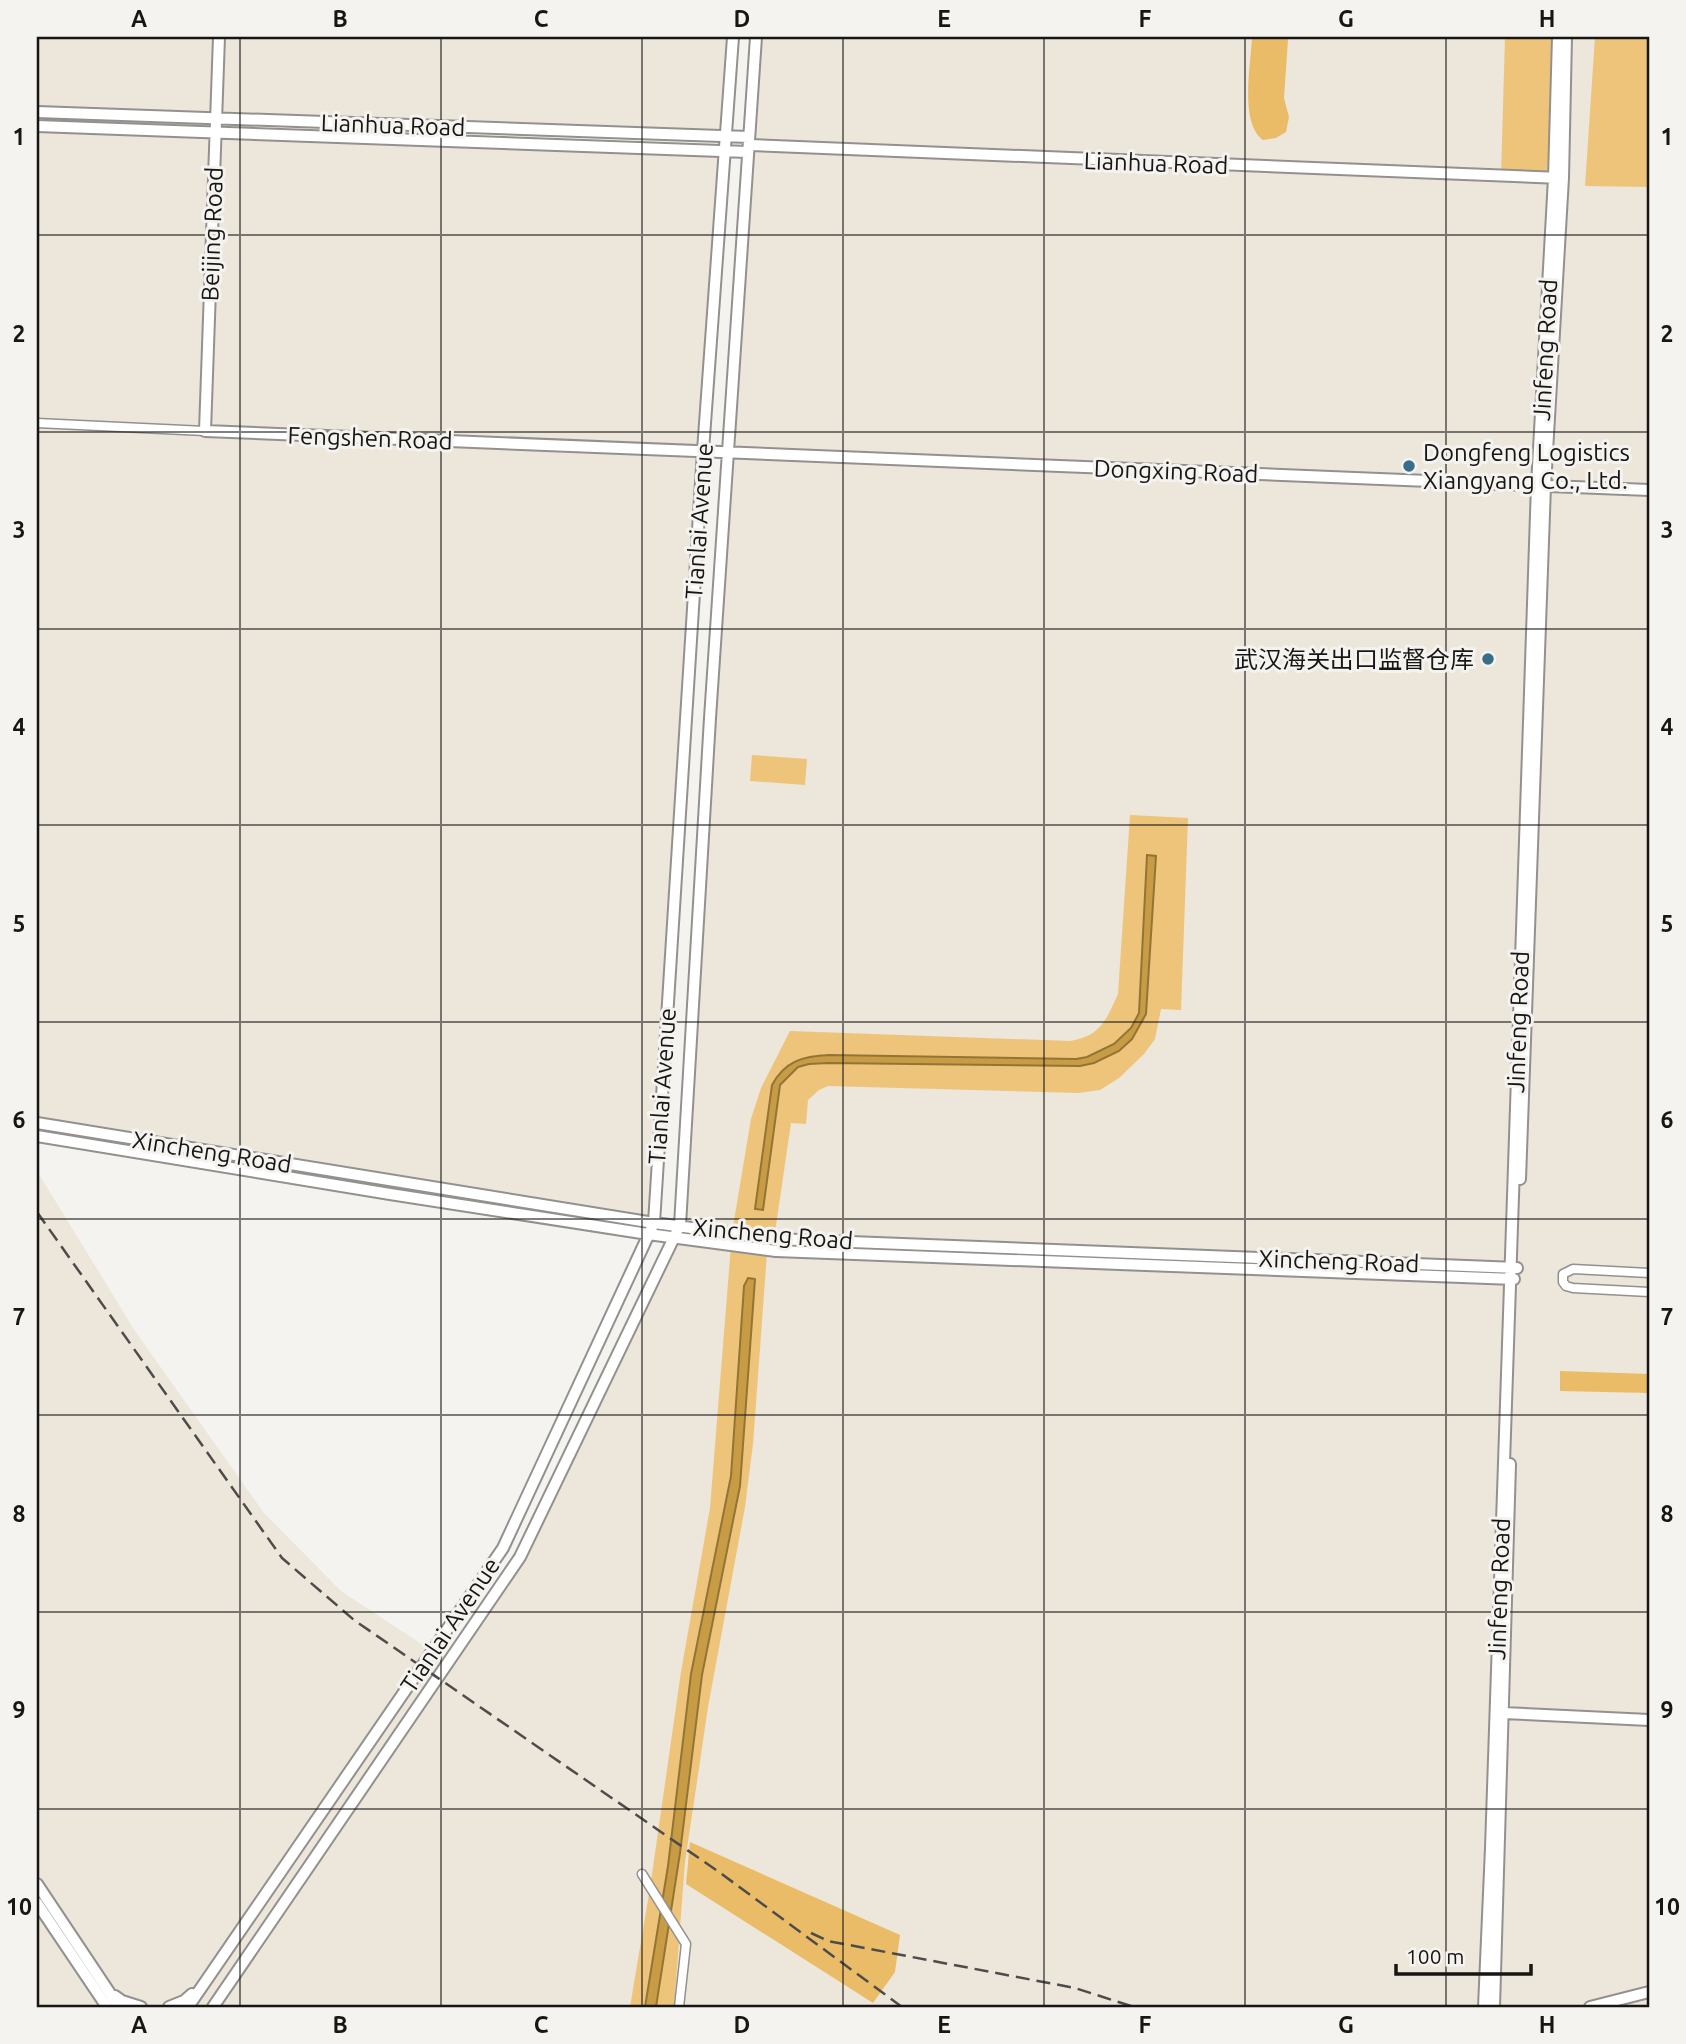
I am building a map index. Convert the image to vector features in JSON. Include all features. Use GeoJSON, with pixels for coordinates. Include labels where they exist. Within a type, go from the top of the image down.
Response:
{"type":"FeatureCollection","features":[{"type":"Feature","properties":{"kind":"street","name":"Beijing Road"},"geometry":{"type":"LineString","coordinates":[[205,431],[219,37]]}},
{"type":"Feature","properties":{"kind":"street","name":"Tianlai Avenue"},"geometry":{"type":"LineString","coordinates":[[188,2007],[503,1548],[654,1223],[703,451],[733,37]]}},
{"type":"Feature","properties":{"kind":"street","name":"Tianlai Avenue"},"geometry":{"type":"LineString","coordinates":[[213,2007],[520,1557],[680,1226],[756,37]]}},
{"type":"Feature","properties":{"kind":"street","name":"Jinfeng Road"},"geometry":{"type":"LineString","coordinates":[[1558,37],[1558,178]]}},
{"type":"Feature","properties":{"kind":"street","name":"Jinfeng Road"},"geometry":{"type":"LineString","coordinates":[[1484,2007],[1541,486],[1566,37]]}},
{"type":"Feature","properties":{"kind":"street","name":"Lianhua Road"},"geometry":{"type":"LineString","coordinates":[[37,112],[727,136],[749,144],[1558,178]]}},
{"type":"Feature","properties":{"kind":"street","name":"Lianhua Road"},"geometry":{"type":"LineString","coordinates":[[37,126],[726,151],[749,144]]}},
{"type":"Feature","properties":{"kind":"street","name":"Fengshen Road"},"geometry":{"type":"LineString","coordinates":[[37,424],[703,451]]}},
{"type":"Feature","properties":{"kind":"street","name":"Dongxing Road"},"geometry":{"type":"LineString","coordinates":[[703,451],[1649,490]]}},
{"type":"Feature","properties":{"kind":"street","name":"Xincheng Road"},"geometry":{"type":"LineString","coordinates":[[37,1123],[654,1223],[774,1239],[1513,1273]]}},
{"type":"Feature","properties":{"kind":"street","name":"Xincheng Road"},"geometry":{"type":"LineString","coordinates":[[37,1136],[648,1234],[776,1251],[1513,1273]]}},
{"type":"Feature","properties":{"kind":"street"},"geometry":{"type":"LineString","coordinates":[[1649,1273],[1573,1269],[1563,1274],[1566,1286],[1649,1292]]}},
{"type":"Feature","properties":{"kind":"street","name":"Jinfeng Road"},"geometry":{"type":"LineString","coordinates":[[1494,2007],[1513,1273]]}},
{"type":"Feature","properties":{"kind":"street"},"geometry":{"type":"LineString","coordinates":[[1503,1713],[1649,1720]]}},
{"type":"Feature","properties":{"kind":"street"},"geometry":{"type":"LineString","coordinates":[[642,1874],[687,1944],[679,2007]]}},
{"type":"Feature","properties":{"kind":"street"},"geometry":{"type":"LineString","coordinates":[[37,1884],[119,2007]]}},
{"type":"Feature","properties":{"kind":"street"},"geometry":{"type":"LineString","coordinates":[[37,1903],[107,2007]]}},
{"type":"Feature","properties":{"kind":"street"},"geometry":{"type":"LineString","coordinates":[[169,2007],[184,2001],[207,1980]]}},
{"type":"Feature","properties":{"kind":"street"},"geometry":{"type":"LineString","coordinates":[[105,1986],[122,2001],[141,2007]]}},
{"type":"Feature","properties":{"kind":"street"},"geometry":{"type":"LineString","coordinates":[[1590,2007],[1649,1992]]}},
{"type":"Feature","properties":{"kind":"shaded area"},"geometry":{"type":"Polygon","coordinates":[[[37,37],[733,37],[727,136],[37,112],[37,37]]]}},
{"type":"Feature","properties":{"kind":"shaded area"},"geometry":{"type":"Polygon","coordinates":[[[756,37],[1649,37],[1649,2007],[37,2007],[37,1171],[135,1331],[264,1513],[341,1591],[432,1651],[451,1658],[520,1557],[680,1225],[756,37]],[[664,1794],[680,1931],[685,1863],[693,1812],[664,1794]]]}},
{"type":"Feature","properties":{"kind":"shaded area"},"geometry":{"type":"Polygon","coordinates":[[[1252,37],[1290,37],[1284,98],[1289,117],[1286,132],[1276,138],[1263,140],[1251,120],[1248,92],[1252,37]]]}},
{"type":"Feature","properties":{"kind":"shaded area"},"geometry":{"type":"Polygon","coordinates":[[[1505,37],[1558,37],[1554,178],[1501,176],[1505,37]]]}},
{"type":"Feature","properties":{"kind":"shaded area"},"geometry":{"type":"Polygon","coordinates":[[[1595,37],[1649,37],[1649,187],[1585,186],[1595,37]]]}},
{"type":"Feature","properties":{"kind":"shaded area"},"geometry":{"type":"Polygon","coordinates":[[[37,126],[726,151],[654,1223],[37,1123],[37,126]]]}},
{"type":"Feature","properties":{"kind":"shaded area"},"geometry":{"type":"Polygon","coordinates":[[[752,755],[807,759],[805,785],[750,781],[752,755]]]}},
{"type":"Feature","properties":{"kind":"shaded area"},"geometry":{"type":"Polygon","coordinates":[[[1130,815],[1188,818],[1181,1010],[1161,1009],[1155,1039],[1119,1078],[1100,1090],[1078,1093],[828,1086],[808,1100],[806,1124],[791,1123],[774,1239],[768,1239],[753,1444],[745,1507],[708,1707],[685,1863],[674,2007],[630,2007],[681,1672],[710,1508],[732,1233],[751,1119],[761,1088],[790,1031],[1070,1041],[1096,1031],[1106,1019],[1118,994],[1130,815]]]}},
{"type":"Feature","properties":{"kind":"shaded area"},"geometry":{"type":"Polygon","coordinates":[[[1147,855],[1156,856],[1146,1014],[1132,1039],[1119,1051],[1094,1063],[1080,1066],[828,1063],[798,1067],[780,1085],[763,1210],[755,1209],[772,1085],[783,1070],[796,1061],[829,1055],[1076,1059],[1087,1057],[1114,1044],[1131,1028],[1139,1013],[1147,855]]]}},
{"type":"Feature","properties":{"kind":"shaded area"},"geometry":{"type":"Polygon","coordinates":[[[748,1278],[755,1279],[740,1486],[702,1675],[680,1853],[656,2007],[645,2007],[668,1866],[691,1674],[731,1476],[744,1286],[748,1278]]]}},
{"type":"Feature","properties":{"kind":"shaded area"},"geometry":{"type":"Polygon","coordinates":[[[1560,1371],[1649,1374],[1649,1393],[1560,1391],[1560,1371]]]}},
{"type":"Feature","properties":{"kind":"shaded area"},"geometry":{"type":"Polygon","coordinates":[[[690,1842],[900,1935],[895,1972],[873,2003],[686,1884],[690,1842]]]}},
{"type":"Feature","properties":{"kind":"railway"},"geometry":{"type":"LineString","coordinates":[[37,1212],[282,1558],[354,1620],[719,1872],[902,2007]]}},
{"type":"Feature","properties":{"kind":"railway"},"geometry":{"type":"LineString","coordinates":[[811,1933],[828,1941],[1075,1988],[1134,2007]]}},
{"type":"Feature","properties":{"kind":"place","name":"Dongfeng Logistics Xiangyang Co., Ltd."},"geometry":{"type":"Point","coordinates":[1409,466]}},
{"type":"Feature","properties":{"kind":"place","name":"武汉海关出口监督仓库"},"geometry":{"type":"Point","coordinates":[1488,659]}}]}
